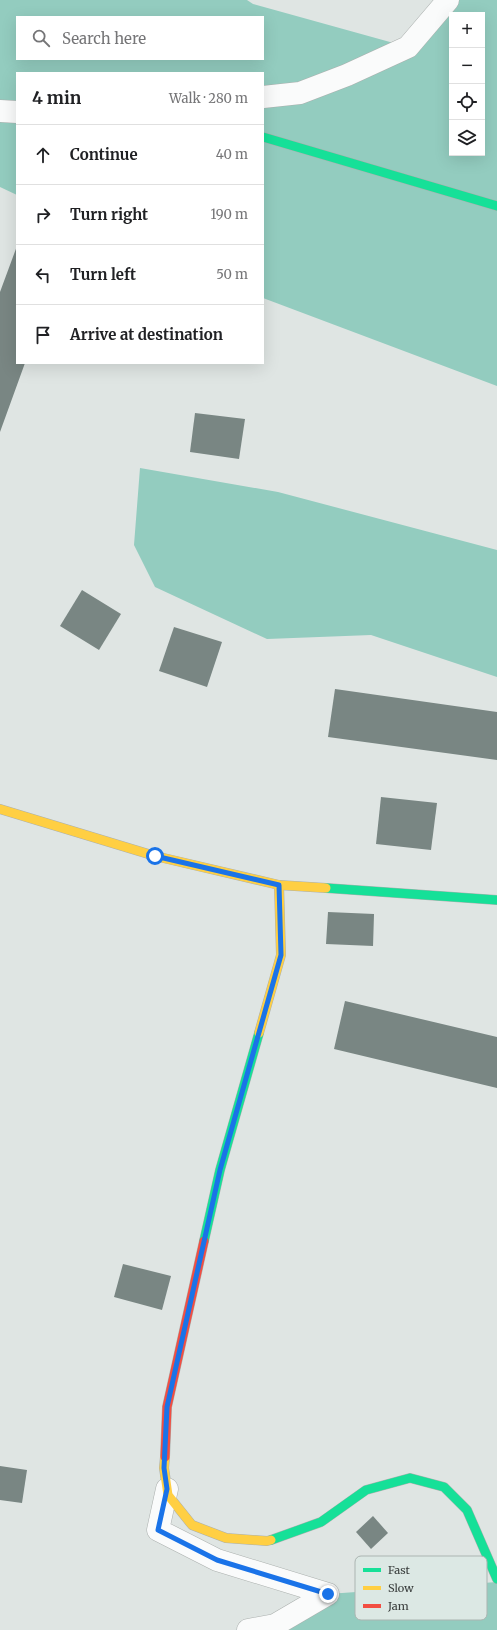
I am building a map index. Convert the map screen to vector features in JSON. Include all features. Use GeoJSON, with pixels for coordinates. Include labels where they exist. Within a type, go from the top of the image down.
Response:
{"type":"FeatureCollection","features":[{"type":"Feature","properties":{"kind":"street"},"geometry":{"type":"LineString","coordinates":[[264,97],[300,94],[347,75],[408,47],[448,0]]}},
{"type":"Feature","properties":{"kind":"street"},"geometry":{"type":"LineString","coordinates":[[0,111],[16,112]]}},
{"type":"Feature","properties":{"kind":"street"},"geometry":{"type":"LineString","coordinates":[[264,137],[497,206]]}},
{"type":"Feature","properties":{"kind":"street"},"geometry":{"type":"LineString","coordinates":[[0,809],[155,856],[279,885],[497,900]]}},
{"type":"Feature","properties":{"kind":"street"},"geometry":{"type":"LineString","coordinates":[[279,885],[281,955],[220,1170],[167,1407],[164,1468],[168,1495],[192,1525],[226,1538],[267,1541],[321,1522],[366,1490],[410,1478],[444,1487],[467,1510],[497,1579]]}},
{"type":"Feature","properties":{"kind":"street"},"geometry":{"type":"LineString","coordinates":[[167,1489],[158,1530],[217,1560],[328,1594],[275,1625],[248,1630]]}},
{"type":"Feature","properties":{"kind":"green space"},"geometry":{"type":"Polygon","coordinates":[[[0,0],[247,0],[253,4],[408,47],[448,0],[497,0],[497,386],[264,298],[264,72],[16,72],[16,195],[0,187],[0,0]]]}},
{"type":"Feature","properties":{"kind":"green space"},"geometry":{"type":"Polygon","coordinates":[[[140,468],[278,492],[497,550],[497,677],[371,635],[267,639],[155,587],[134,545],[140,468]]]}},
{"type":"Feature","properties":{"kind":"green space"},"geometry":{"type":"Polygon","coordinates":[[[497,1582],[497,1630],[272,1630],[328,1594],[355,1592],[355,1620],[487,1620],[487,1583],[497,1582]]]}},
{"type":"Feature","properties":{"kind":"building"},"geometry":{"type":"Polygon","coordinates":[[[16,249],[16,364],[25,364],[0,432],[0,292],[16,249]]]}},
{"type":"Feature","properties":{"kind":"building"},"geometry":{"type":"Polygon","coordinates":[[[195,413],[245,419],[239,459],[190,452],[195,413]]]}},
{"type":"Feature","properties":{"kind":"building"},"geometry":{"type":"Polygon","coordinates":[[[82,590],[121,614],[99,650],[60,626],[82,590]]]}},
{"type":"Feature","properties":{"kind":"building"},"geometry":{"type":"Polygon","coordinates":[[[174,627],[222,642],[207,687],[159,671],[174,627]]]}},
{"type":"Feature","properties":{"kind":"building"},"geometry":{"type":"Polygon","coordinates":[[[335,689],[497,712],[497,760],[328,737],[335,689]]]}},
{"type":"Feature","properties":{"kind":"building"},"geometry":{"type":"Polygon","coordinates":[[[381,797],[437,803],[431,850],[376,844],[381,797]]]}},
{"type":"Feature","properties":{"kind":"building"},"geometry":{"type":"Polygon","coordinates":[[[328,912],[374,914],[373,946],[326,944],[328,912]]]}},
{"type":"Feature","properties":{"kind":"building"},"geometry":{"type":"Polygon","coordinates":[[[345,1001],[497,1037],[497,1088],[334,1049],[345,1001]]]}},
{"type":"Feature","properties":{"kind":"building"},"geometry":{"type":"Polygon","coordinates":[[[123,1264],[171,1276],[162,1310],[114,1297],[123,1264]]]}},
{"type":"Feature","properties":{"kind":"building"},"geometry":{"type":"Polygon","coordinates":[[[0,1466],[27,1470],[22,1503],[0,1500],[0,1466]]]}},
{"type":"Feature","properties":{"kind":"building"},"geometry":{"type":"Polygon","coordinates":[[[373,1516],[388,1533],[371,1549],[356,1532],[373,1516]]]}},
{"type":"Feature","properties":{"kind":"traffic: fast"},"geometry":{"type":"LineString","coordinates":[[264,137],[497,206]]}},
{"type":"Feature","properties":{"kind":"traffic: fast"},"geometry":{"type":"LineString","coordinates":[[326,888],[497,900]]}},
{"type":"Feature","properties":{"kind":"traffic: fast"},"geometry":{"type":"LineString","coordinates":[[204,1241],[220,1170],[259,1033]]}},
{"type":"Feature","properties":{"kind":"traffic: fast"},"geometry":{"type":"LineString","coordinates":[[271,1540],[321,1522],[366,1490],[410,1478],[444,1487],[467,1510],[497,1579]]}},
{"type":"Feature","properties":{"kind":"traffic: slow"},"geometry":{"type":"LineString","coordinates":[[0,809],[155,856],[279,885],[326,888]]}},
{"type":"Feature","properties":{"kind":"traffic: slow"},"geometry":{"type":"LineString","coordinates":[[259,1033],[281,955],[279,885]]}},
{"type":"Feature","properties":{"kind":"traffic: slow"},"geometry":{"type":"LineString","coordinates":[[165,1457],[164,1468],[168,1495],[192,1525],[226,1538],[271,1540]]}},
{"type":"Feature","properties":{"kind":"traffic: jam"},"geometry":{"type":"LineString","coordinates":[[165,1457],[167,1407],[204,1241]]}},
{"type":"Feature","properties":{"kind":"route"},"geometry":{"type":"LineString","coordinates":[[155,856],[279,885],[281,955],[220,1170],[167,1407],[164,1468],[167,1489],[158,1530],[217,1560],[290,1581],[328,1594]]}}]}
